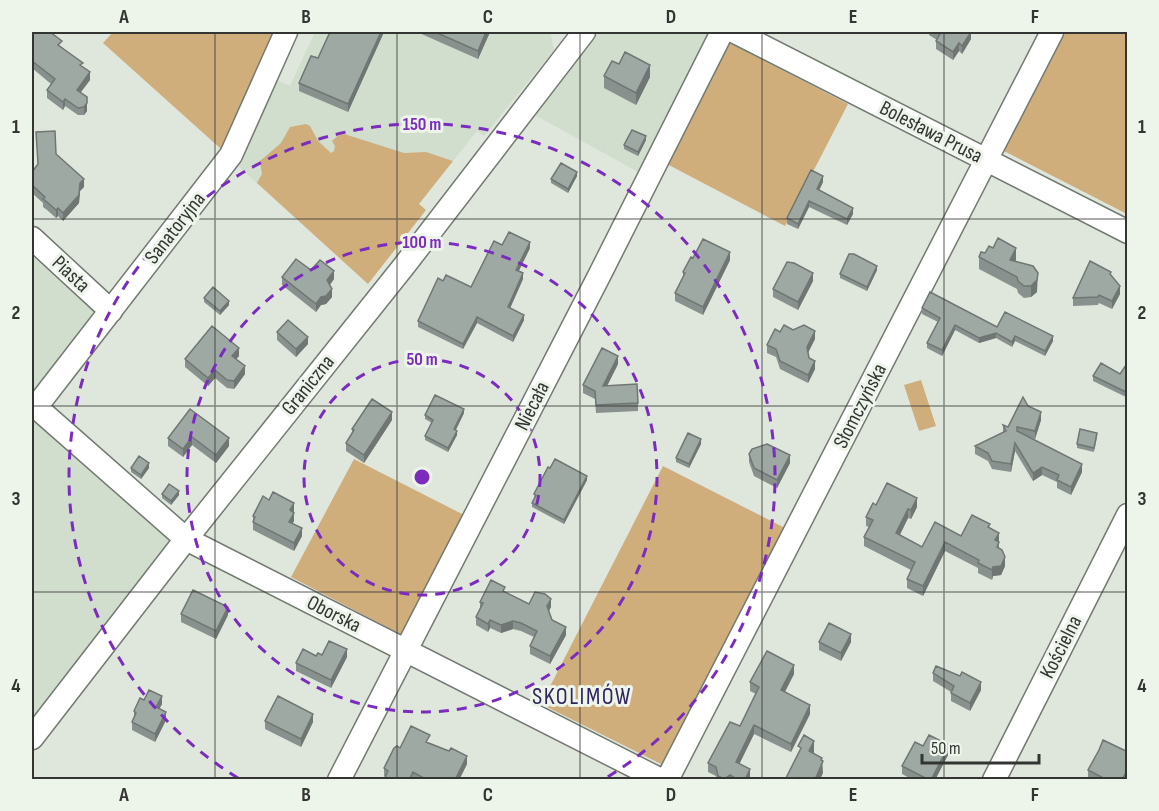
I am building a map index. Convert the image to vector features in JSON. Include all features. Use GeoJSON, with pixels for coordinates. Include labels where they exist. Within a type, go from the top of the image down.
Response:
{"type":"FeatureCollection","features":[{"type":"Feature","properties":{"kind":"street","name":"Sanatoryjna"},"geometry":{"type":"LineString","coordinates":[[36,407],[231,155],[286,32]]}},
{"type":"Feature","properties":{"kind":"street","name":"Graniczna"},"geometry":{"type":"LineString","coordinates":[[32,738],[186,539],[404,266],[584,32]]}},
{"type":"Feature","properties":{"kind":"street","name":"Niecała"},"geometry":{"type":"LineString","coordinates":[[339,780],[722,32]]}},
{"type":"Feature","properties":{"kind":"street","name":"Bolesława Prusa"},"geometry":{"type":"LineString","coordinates":[[735,32],[1128,232]]}},
{"type":"Feature","properties":{"kind":"street","name":"Słomczyńska"},"geometry":{"type":"LineString","coordinates":[[667,780],[1052,32]]}},
{"type":"Feature","properties":{"kind":"street","name":"Piasta"},"geometry":{"type":"LineString","coordinates":[[32,238],[111,311]]}},
{"type":"Feature","properties":{"kind":"street","name":"Oborska"},"geometry":{"type":"LineString","coordinates":[[36,407],[186,539],[661,780]]}},
{"type":"Feature","properties":{"kind":"street","name":"Kościelna"},"geometry":{"type":"LineString","coordinates":[[994,780],[1128,515]]}},
{"type":"Feature","properties":{"kind":"shaded area"},"geometry":{"type":"Polygon","coordinates":[[[113,32],[276,32],[221,149],[103,43],[113,32]]]}},
{"type":"Feature","properties":{"kind":"shaded area"},"geometry":{"type":"Polygon","coordinates":[[[315,32],[553,32],[551,36],[554,50],[484,136],[477,131],[453,161],[419,204],[426,210],[368,284],[239,167],[277,80],[290,86],[315,32]]]}},
{"type":"Feature","properties":{"kind":"shaded area"},"geometry":{"type":"Polygon","coordinates":[[[597,32],[709,33],[638,172],[533,114],[597,32]]]}},
{"type":"Feature","properties":{"kind":"shaded area"},"geometry":{"type":"Polygon","coordinates":[[[1060,32],[1127,32],[1127,214],[1000,149],[1060,32]]]}},
{"type":"Feature","properties":{"kind":"shaded area"},"geometry":{"type":"Polygon","coordinates":[[[726,41],[848,104],[785,226],[665,163],[726,41]]]}},
{"type":"Feature","properties":{"kind":"shaded area"},"geometry":{"type":"Polygon","coordinates":[[[306,124],[310,126],[318,141],[331,153],[335,146],[332,141],[341,133],[404,153],[426,152],[453,161],[419,204],[426,210],[368,284],[257,183],[262,174],[260,161],[281,143],[290,127],[306,124]]]}},
{"type":"Feature","properties":{"kind":"shaded area"},"geometry":{"type":"Polygon","coordinates":[[[32,251],[92,306],[93,313],[32,393],[32,251]]]}},
{"type":"Feature","properties":{"kind":"shaded area"},"geometry":{"type":"Polygon","coordinates":[[[921,380],[936,426],[919,431],[904,385],[921,380]]]}},
{"type":"Feature","properties":{"kind":"shaded area"},"geometry":{"type":"Polygon","coordinates":[[[32,416],[170,540],[169,547],[32,723],[32,416]]]}},
{"type":"Feature","properties":{"kind":"shaded area"},"geometry":{"type":"Polygon","coordinates":[[[354,459],[464,515],[402,635],[291,577],[354,459]]]}},
{"type":"Feature","properties":{"kind":"shaded area"},"geometry":{"type":"Polygon","coordinates":[[[663,466],[785,528],[665,766],[541,704],[663,466]]]}},
{"type":"Feature","properties":{"kind":"building"},"geometry":{"type":"Polygon","coordinates":[[[32,32],[50,32],[62,41],[58,45],[83,63],[80,65],[90,72],[77,90],[87,97],[84,107],[78,108],[65,99],[63,102],[47,90],[55,79],[32,61],[32,32]]]}},
{"type":"Feature","properties":{"kind":"building"},"geometry":{"type":"Polygon","coordinates":[[[330,32],[381,32],[348,104],[299,83],[311,56],[318,58],[330,32]]]}},
{"type":"Feature","properties":{"kind":"building"},"geometry":{"type":"Polygon","coordinates":[[[435,32],[486,32],[478,51],[435,32]]]}},
{"type":"Feature","properties":{"kind":"building"},"geometry":{"type":"Polygon","coordinates":[[[936,32],[971,32],[962,46],[959,43],[953,52],[936,41],[940,34],[936,32]]]}},
{"type":"Feature","properties":{"kind":"building"},"geometry":{"type":"Polygon","coordinates":[[[625,52],[650,65],[636,93],[604,76],[612,61],[619,64],[625,52]]]}},
{"type":"Feature","properties":{"kind":"building"},"geometry":{"type":"Polygon","coordinates":[[[632,130],[646,136],[638,152],[624,145],[632,130]]]}},
{"type":"Feature","properties":{"kind":"building"},"geometry":{"type":"Polygon","coordinates":[[[55,131],[56,154],[84,179],[80,183],[79,195],[63,213],[43,199],[45,197],[32,185],[32,172],[38,164],[36,132],[55,131]]]}},
{"type":"Feature","properties":{"kind":"building"},"geometry":{"type":"Polygon","coordinates":[[[561,163],[577,172],[568,189],[551,179],[561,163]]]}},
{"type":"Feature","properties":{"kind":"building"},"geometry":{"type":"Polygon","coordinates":[[[811,170],[823,176],[817,189],[853,208],[847,219],[809,201],[798,224],[787,218],[811,170]]]}},
{"type":"Feature","properties":{"kind":"building"},"geometry":{"type":"Polygon","coordinates":[[[509,232],[530,242],[516,270],[523,273],[508,307],[524,315],[513,336],[477,317],[463,344],[418,321],[438,278],[443,281],[446,275],[471,287],[494,241],[502,245],[509,232]]]}},
{"type":"Feature","properties":{"kind":"building"},"geometry":{"type":"Polygon","coordinates":[[[998,238],[1016,248],[1010,260],[1033,266],[1038,273],[1037,280],[1031,286],[1024,286],[1017,277],[979,257],[981,252],[985,253],[989,246],[993,248],[998,238]]]}},
{"type":"Feature","properties":{"kind":"building"},"geometry":{"type":"Polygon","coordinates":[[[703,239],[730,252],[703,307],[675,293],[685,273],[683,272],[703,239]]]}},
{"type":"Feature","properties":{"kind":"building"},"geometry":{"type":"Polygon","coordinates":[[[849,254],[854,254],[877,266],[867,287],[840,274],[849,254]]]}},
{"type":"Feature","properties":{"kind":"building"},"geometry":{"type":"Polygon","coordinates":[[[296,259],[311,270],[320,260],[334,271],[327,280],[332,289],[316,304],[282,277],[296,259]]]}},
{"type":"Feature","properties":{"kind":"building"},"geometry":{"type":"Polygon","coordinates":[[[1090,261],[1111,272],[1110,274],[1120,286],[1112,301],[1099,295],[1098,297],[1073,298],[1090,261]]]}},
{"type":"Feature","properties":{"kind":"building"},"geometry":{"type":"Polygon","coordinates":[[[787,262],[794,263],[813,273],[798,302],[773,289],[787,262]]]}},
{"type":"Feature","properties":{"kind":"building"},"geometry":{"type":"Polygon","coordinates":[[[213,287],[229,301],[220,311],[204,298],[213,287]]]}},
{"type":"Feature","properties":{"kind":"building"},"geometry":{"type":"Polygon","coordinates":[[[930,292],[997,327],[1005,312],[1053,336],[1045,351],[1015,336],[1012,342],[996,333],[979,338],[955,325],[942,350],[927,343],[940,318],[922,308],[930,292]]]}},
{"type":"Feature","properties":{"kind":"building"},"geometry":{"type":"Polygon","coordinates":[[[288,320],[308,337],[296,349],[277,332],[288,320]]]}},
{"type":"Feature","properties":{"kind":"building"},"geometry":{"type":"Polygon","coordinates":[[[784,325],[793,330],[804,325],[815,331],[807,347],[809,358],[815,361],[808,375],[780,361],[776,349],[767,345],[775,329],[780,332],[784,325]]]}},
{"type":"Feature","properties":{"kind":"building"},"geometry":{"type":"Polygon","coordinates":[[[212,326],[239,348],[232,356],[245,366],[234,381],[227,380],[215,370],[208,378],[185,359],[212,326]]]}},
{"type":"Feature","properties":{"kind":"building"},"geometry":{"type":"Polygon","coordinates":[[[602,348],[618,356],[603,386],[637,384],[638,403],[596,405],[595,391],[583,385],[602,348]]]}},
{"type":"Feature","properties":{"kind":"building"},"geometry":{"type":"Polygon","coordinates":[[[1128,362],[1128,393],[1093,376],[1101,363],[1120,374],[1128,362]]]}},
{"type":"Feature","properties":{"kind":"building"},"geometry":{"type":"Polygon","coordinates":[[[435,395],[464,409],[454,429],[457,431],[448,448],[425,436],[433,420],[425,415],[435,395]]]}},
{"type":"Feature","properties":{"kind":"building"},"geometry":{"type":"Polygon","coordinates":[[[1023,397],[1028,406],[1041,412],[1035,431],[1017,427],[1017,431],[1082,464],[1071,487],[1057,480],[1059,475],[1042,467],[1033,473],[1015,443],[1011,464],[992,461],[988,453],[975,446],[1006,431],[1003,425],[1008,427],[1023,397]]]}},
{"type":"Feature","properties":{"kind":"building"},"geometry":{"type":"Polygon","coordinates":[[[372,399],[392,412],[364,455],[346,443],[354,430],[352,429],[372,399]]]}},
{"type":"Feature","properties":{"kind":"building"},"geometry":{"type":"Polygon","coordinates":[[[190,409],[229,438],[216,455],[192,437],[183,449],[168,438],[190,409]]]}},
{"type":"Feature","properties":{"kind":"building"},"geometry":{"type":"Polygon","coordinates":[[[1080,429],[1097,433],[1094,448],[1077,444],[1080,429]]]}},
{"type":"Feature","properties":{"kind":"building"},"geometry":{"type":"Polygon","coordinates":[[[688,433],[701,439],[689,464],[676,458],[688,433]]]}},
{"type":"Feature","properties":{"kind":"building"},"geometry":{"type":"Polygon","coordinates":[[[767,444],[790,455],[777,480],[754,468],[749,454],[752,449],[767,444]]]}},
{"type":"Feature","properties":{"kind":"building"},"geometry":{"type":"Polygon","coordinates":[[[139,456],[149,463],[141,475],[131,468],[139,456]]]}},
{"type":"Feature","properties":{"kind":"building"},"geometry":{"type":"Polygon","coordinates":[[[555,459],[587,476],[564,520],[532,503],[536,495],[534,494],[548,467],[550,468],[555,459]]]}},
{"type":"Feature","properties":{"kind":"building"},"geometry":{"type":"Polygon","coordinates":[[[887,483],[917,498],[911,510],[908,509],[896,533],[922,547],[935,522],[961,536],[972,515],[990,524],[988,527],[999,533],[995,540],[999,542],[997,547],[1002,550],[1005,557],[1001,566],[993,567],[992,570],[978,563],[979,560],[945,542],[923,586],[907,579],[915,562],[864,537],[873,520],[866,517],[873,503],[876,505],[887,483]]]}},
{"type":"Feature","properties":{"kind":"building"},"geometry":{"type":"Polygon","coordinates":[[[169,484],[179,491],[171,501],[162,494],[169,484]]]}},
{"type":"Feature","properties":{"kind":"building"},"geometry":{"type":"Polygon","coordinates":[[[273,492],[294,503],[290,510],[294,513],[289,522],[302,528],[294,543],[253,522],[255,517],[253,516],[263,496],[269,500],[273,492]]]}},
{"type":"Feature","properties":{"kind":"building"},"geometry":{"type":"Polygon","coordinates":[[[491,580],[505,587],[503,591],[529,604],[535,592],[545,594],[551,599],[547,606],[552,620],[566,627],[550,656],[530,646],[537,631],[513,621],[501,625],[490,620],[488,624],[476,617],[483,603],[480,602],[491,580]]]}},
{"type":"Feature","properties":{"kind":"building"},"geometry":{"type":"Polygon","coordinates":[[[193,590],[228,607],[216,631],[181,614],[193,590]]]}},
{"type":"Feature","properties":{"kind":"building"},"geometry":{"type":"Polygon","coordinates":[[[829,623],[851,634],[841,653],[819,642],[829,623]]]}},
{"type":"Feature","properties":{"kind":"building"},"geometry":{"type":"Polygon","coordinates":[[[329,641],[347,649],[331,680],[296,663],[303,649],[316,656],[318,653],[322,655],[329,641]]]}},
{"type":"Feature","properties":{"kind":"building"},"geometry":{"type":"Polygon","coordinates":[[[767,651],[794,665],[781,690],[810,705],[791,744],[754,725],[736,762],[750,769],[745,780],[738,780],[730,775],[724,779],[718,776],[716,767],[708,763],[730,722],[740,726],[759,687],[750,682],[767,651]]]}},
{"type":"Feature","properties":{"kind":"building"},"geometry":{"type":"Polygon","coordinates":[[[936,666],[960,676],[962,672],[981,682],[970,703],[951,693],[954,686],[933,673],[936,666]]]}},
{"type":"Feature","properties":{"kind":"building"},"geometry":{"type":"Polygon","coordinates":[[[149,690],[162,696],[156,707],[166,712],[155,734],[132,722],[140,698],[144,700],[149,690]]]}},
{"type":"Feature","properties":{"kind":"building"},"geometry":{"type":"Polygon","coordinates":[[[278,696],[313,714],[301,739],[265,721],[278,696]]]}},
{"type":"Feature","properties":{"kind":"building"},"geometry":{"type":"Polygon","coordinates":[[[411,726],[430,735],[426,742],[449,751],[451,748],[467,756],[455,780],[427,780],[413,772],[409,780],[384,780],[388,771],[384,768],[394,748],[397,746],[400,748],[411,726]]]}},
{"type":"Feature","properties":{"kind":"building"},"geometry":{"type":"Polygon","coordinates":[[[804,735],[814,741],[809,751],[822,758],[823,761],[815,780],[800,778],[800,780],[789,780],[786,778],[801,748],[798,746],[804,735]]]}},
{"type":"Feature","properties":{"kind":"building"},"geometry":{"type":"Polygon","coordinates":[[[929,735],[949,745],[931,780],[902,766],[915,742],[923,746],[929,735]]]}},
{"type":"Feature","properties":{"kind":"building"},"geometry":{"type":"Polygon","coordinates":[[[1103,740],[1128,752],[1128,768],[1122,780],[1107,780],[1088,770],[1103,740]]]}},
{"type":"Feature","properties":{"kind":"district","name":"SKOLIMÓW"},"geometry":{"type":"Point","coordinates":[582,696]}}]}
